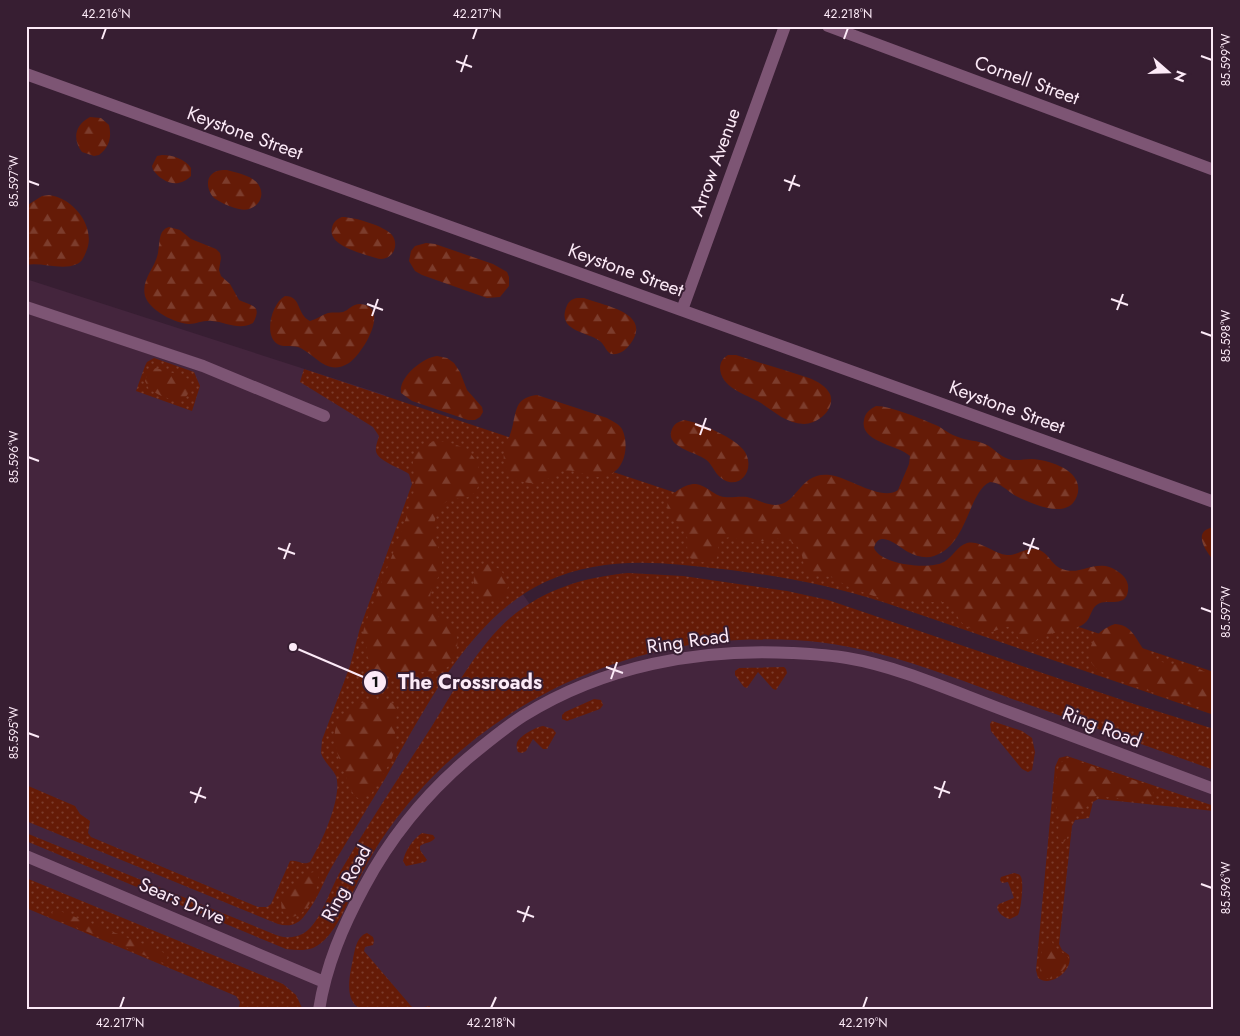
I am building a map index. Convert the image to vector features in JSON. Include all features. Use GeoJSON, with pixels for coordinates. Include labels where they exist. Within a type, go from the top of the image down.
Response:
{"type":"FeatureCollection","features":[{"type":"Feature","properties":{"kind":"street","name":"Arrow Avenue"},"geometry":{"type":"LineString","coordinates":[[682,310],[785,26]]}},
{"type":"Feature","properties":{"kind":"street","name":"Cornell Street"},"geometry":{"type":"LineString","coordinates":[[828,26],[1214,170]]}},
{"type":"Feature","properties":{"kind":"street","name":"Keystone Street"},"geometry":{"type":"LineString","coordinates":[[26,74],[1214,502]]}},
{"type":"Feature","properties":{"kind":"street"},"geometry":{"type":"LineString","coordinates":[[26,307],[203,366],[324,416]]}},
{"type":"Feature","properties":{"kind":"street","name":"Ring Road"},"geometry":{"type":"LineString","coordinates":[[319,1010],[324,982],[339,937],[382,854],[417,808],[454,770],[505,728],[556,698],[624,672],[663,662],[704,655],[752,652],[824,655],[872,663],[948,689],[1214,789]]}},
{"type":"Feature","properties":{"kind":"street","name":"Sears Drive"},"geometry":{"type":"LineString","coordinates":[[26,856],[324,982]]}},
{"type":"Feature","properties":{"kind":"shaded area"},"geometry":{"type":"Polygon","coordinates":[[[26,279],[385,395],[567,658],[685,622],[857,636],[1214,762],[1214,1010],[26,1010],[26,279]]]}},
{"type":"Feature","properties":{"kind":"green space"},"geometry":{"type":"Polygon","coordinates":[[[90,117],[101,118],[109,125],[110,130],[110,138],[105,149],[99,155],[94,156],[82,152],[76,137],[78,128],[90,117]]]}},
{"type":"Feature","properties":{"kind":"green space"},"geometry":{"type":"Polygon","coordinates":[[[157,156],[174,157],[185,162],[191,168],[191,176],[186,180],[176,183],[171,183],[161,178],[153,170],[152,166],[157,156]]]}},
{"type":"Feature","properties":{"kind":"green space"},"geometry":{"type":"Polygon","coordinates":[[[227,170],[248,176],[258,184],[261,194],[258,203],[254,207],[245,210],[239,209],[214,198],[208,186],[209,179],[217,171],[227,170]]]}},
{"type":"Feature","properties":{"kind":"green space"},"geometry":{"type":"Polygon","coordinates":[[[42,196],[58,197],[75,208],[86,224],[89,243],[84,257],[77,264],[65,267],[26,265],[26,206],[42,196]]]}},
{"type":"Feature","properties":{"kind":"green space"},"geometry":{"type":"Polygon","coordinates":[[[342,217],[383,228],[392,235],[394,240],[395,249],[393,253],[386,258],[376,258],[348,248],[335,240],[332,234],[333,224],[342,217]]]}},
{"type":"Feature","properties":{"kind":"green space"},"geometry":{"type":"Polygon","coordinates":[[[169,227],[180,230],[191,239],[216,249],[220,253],[219,270],[221,276],[230,284],[239,300],[256,309],[257,313],[253,323],[243,326],[209,321],[192,324],[177,322],[157,311],[152,306],[145,296],[145,284],[158,253],[161,234],[169,227]]]}},
{"type":"Feature","properties":{"kind":"green space"},"geometry":{"type":"Polygon","coordinates":[[[426,243],[435,244],[493,264],[507,272],[509,286],[500,297],[487,298],[422,275],[415,271],[409,261],[411,251],[415,246],[426,243]]]}},
{"type":"Feature","properties":{"kind":"green space"},"geometry":{"type":"Polygon","coordinates":[[[285,296],[297,302],[303,314],[310,321],[328,313],[343,312],[357,304],[369,307],[374,313],[374,321],[367,341],[361,351],[349,363],[341,367],[334,367],[322,363],[298,347],[276,343],[272,338],[271,318],[276,305],[285,296]]]}},
{"type":"Feature","properties":{"kind":"green space"},"geometry":{"type":"Polygon","coordinates":[[[584,298],[614,308],[631,318],[635,324],[636,333],[627,348],[620,353],[611,354],[601,342],[570,327],[566,322],[566,308],[570,301],[584,298]]]}},
{"type":"Feature","properties":{"kind":"green space"},"geometry":{"type":"Polygon","coordinates":[[[728,355],[736,355],[818,382],[830,394],[831,400],[828,410],[815,421],[804,424],[792,422],[781,416],[735,389],[724,380],[720,367],[722,360],[728,355]]]}},
{"type":"Feature","properties":{"kind":"green space"},"geometry":{"type":"Polygon","coordinates":[[[437,356],[447,358],[454,363],[460,372],[467,390],[482,407],[483,412],[480,417],[475,420],[468,420],[412,401],[401,393],[403,381],[407,375],[425,360],[437,356]]]}},
{"type":"Feature","properties":{"kind":"green space"},"geometry":{"type":"Polygon","coordinates":[[[154,358],[194,372],[200,386],[192,411],[136,391],[147,362],[154,358]]]}},
{"type":"Feature","properties":{"kind":"green space"},"geometry":{"type":"Polygon","coordinates":[[[156,368],[190,380],[191,387],[184,398],[180,400],[171,399],[149,389],[145,381],[149,373],[156,368]]]}},
{"type":"Feature","properties":{"kind":"green space"},"geometry":{"type":"Polygon","coordinates":[[[304,369],[1214,672],[1214,715],[886,603],[845,591],[785,578],[722,569],[654,563],[611,564],[567,573],[545,582],[518,598],[494,618],[472,641],[452,667],[417,723],[330,869],[314,903],[296,923],[290,925],[278,924],[26,821],[26,785],[75,806],[80,814],[90,821],[88,833],[91,837],[258,907],[267,907],[271,904],[290,861],[310,862],[330,820],[336,796],[336,776],[321,753],[322,740],[350,666],[360,628],[412,484],[409,474],[377,455],[376,448],[379,436],[373,427],[300,382],[304,369]]]}},
{"type":"Feature","properties":{"kind":"green space"},"geometry":{"type":"Polygon","coordinates":[[[537,395],[607,418],[619,426],[624,435],[626,448],[623,460],[616,471],[598,477],[575,471],[563,471],[539,483],[524,482],[509,473],[505,467],[504,453],[517,408],[525,398],[537,395]]]}},
{"type":"Feature","properties":{"kind":"green space"},"geometry":{"type":"Polygon","coordinates":[[[876,406],[890,408],[907,414],[938,426],[955,436],[984,443],[1009,459],[1032,459],[1053,463],[1072,474],[1078,488],[1076,499],[1073,503],[1068,507],[1053,509],[1029,502],[1000,485],[990,482],[977,496],[961,530],[945,550],[934,556],[921,557],[908,552],[895,543],[880,539],[874,548],[878,554],[895,562],[928,566],[944,562],[967,543],[977,543],[1007,555],[1034,549],[1043,552],[1056,566],[1070,571],[1097,566],[1112,568],[1127,581],[1128,593],[1125,598],[1117,602],[1102,602],[1098,604],[1086,622],[1077,628],[1026,643],[1019,639],[1011,627],[987,632],[967,627],[961,622],[948,602],[914,599],[890,602],[849,587],[831,577],[809,574],[797,546],[785,539],[748,542],[728,537],[720,542],[718,556],[715,561],[698,562],[690,558],[687,551],[685,529],[671,515],[668,504],[669,499],[676,491],[691,484],[705,487],[720,496],[747,497],[776,505],[789,499],[806,482],[820,475],[837,477],[883,493],[891,493],[898,490],[909,464],[910,456],[873,438],[868,433],[864,427],[864,420],[868,412],[876,406]]]}},
{"type":"Feature","properties":{"kind":"green space"},"geometry":{"type":"Polygon","coordinates":[[[684,420],[718,432],[745,452],[748,467],[742,478],[737,482],[724,480],[701,456],[677,445],[671,435],[672,429],[674,425],[684,420]]]}},
{"type":"Feature","properties":{"kind":"green space"},"geometry":{"type":"Polygon","coordinates":[[[434,441],[462,447],[472,455],[480,473],[476,491],[469,497],[450,500],[441,506],[434,525],[442,565],[432,588],[431,604],[436,614],[455,632],[457,648],[450,664],[441,671],[379,674],[372,669],[369,663],[363,634],[364,628],[397,543],[415,487],[414,457],[420,449],[434,441]]]}},
{"type":"Feature","properties":{"kind":"green space"},"geometry":{"type":"Polygon","coordinates":[[[1214,527],[1214,561],[1204,547],[1202,537],[1207,529],[1214,527]]]}},
{"type":"Feature","properties":{"kind":"green space"},"geometry":{"type":"Polygon","coordinates":[[[490,564],[501,570],[509,584],[505,595],[495,600],[486,600],[475,588],[475,573],[481,567],[490,564]]]}},
{"type":"Feature","properties":{"kind":"green space"},"geometry":{"type":"Polygon","coordinates":[[[628,573],[683,576],[787,591],[828,600],[1134,704],[1214,729],[1214,770],[894,658],[855,648],[813,641],[769,639],[726,641],[658,651],[612,664],[568,682],[526,704],[487,730],[451,760],[417,793],[376,847],[335,927],[321,943],[310,949],[286,949],[26,841],[26,833],[276,935],[289,937],[301,935],[313,925],[364,831],[467,669],[498,629],[523,608],[551,592],[581,581],[628,573]]]}},
{"type":"Feature","properties":{"kind":"green space"},"geometry":{"type":"Polygon","coordinates":[[[1115,624],[1128,628],[1146,653],[1156,660],[1196,668],[1214,677],[1214,712],[1130,684],[1100,671],[1093,665],[1090,653],[1095,638],[1107,627],[1115,624]]]}},
{"type":"Feature","properties":{"kind":"green space"},"geometry":{"type":"Polygon","coordinates":[[[784,667],[787,673],[776,690],[758,672],[747,688],[744,687],[735,675],[735,671],[739,668],[784,667]]]}},
{"type":"Feature","properties":{"kind":"green space"},"geometry":{"type":"Polygon","coordinates":[[[594,699],[601,700],[603,705],[600,709],[567,721],[562,719],[562,715],[565,712],[594,699]]]}},
{"type":"Feature","properties":{"kind":"green space"},"geometry":{"type":"Polygon","coordinates":[[[368,701],[387,701],[394,704],[397,709],[396,746],[391,761],[371,794],[360,799],[352,792],[341,764],[335,739],[336,727],[341,717],[352,708],[368,701]]]}},
{"type":"Feature","properties":{"kind":"green space"},"geometry":{"type":"Polygon","coordinates":[[[992,721],[1022,731],[1032,738],[1035,752],[1032,770],[1028,772],[1022,769],[991,731],[990,724],[992,721]]]}},
{"type":"Feature","properties":{"kind":"green space"},"geometry":{"type":"Polygon","coordinates":[[[543,726],[553,729],[556,733],[547,749],[543,749],[533,739],[526,751],[518,752],[518,740],[532,730],[543,726]]]}},
{"type":"Feature","properties":{"kind":"green space"},"geometry":{"type":"Polygon","coordinates":[[[1067,756],[1214,806],[1214,811],[1098,799],[1093,802],[1089,818],[1075,820],[1072,826],[1059,944],[1062,950],[1069,955],[1070,961],[1065,972],[1049,981],[1038,978],[1036,970],[1055,767],[1059,758],[1067,756]]]}},
{"type":"Feature","properties":{"kind":"green space"},"geometry":{"type":"Polygon","coordinates":[[[1068,758],[1151,786],[1154,791],[1153,797],[1145,801],[1096,796],[1087,807],[1073,816],[1068,836],[1062,842],[1058,837],[1059,817],[1054,798],[1060,763],[1068,758]]]}},
{"type":"Feature","properties":{"kind":"green space"},"geometry":{"type":"Polygon","coordinates":[[[422,833],[433,835],[435,838],[420,846],[420,850],[427,860],[406,866],[403,861],[406,853],[422,833]]]}},
{"type":"Feature","properties":{"kind":"green space"},"geometry":{"type":"Polygon","coordinates":[[[314,872],[318,875],[318,882],[311,901],[304,911],[297,916],[290,917],[284,914],[282,901],[287,892],[309,873],[314,872]]]}},
{"type":"Feature","properties":{"kind":"green space"},"geometry":{"type":"Polygon","coordinates":[[[1014,873],[1021,877],[1022,896],[1018,915],[1010,919],[1002,915],[997,907],[999,904],[1014,898],[1008,882],[1002,883],[1000,880],[1001,877],[1014,873]]]}},
{"type":"Feature","properties":{"kind":"green space"},"geometry":{"type":"Polygon","coordinates":[[[26,878],[283,984],[296,995],[303,1010],[238,1010],[240,1002],[236,996],[26,908],[26,878]]]}},
{"type":"Feature","properties":{"kind":"green space"},"geometry":{"type":"Polygon","coordinates":[[[55,909],[161,951],[167,955],[168,959],[164,963],[161,962],[56,919],[52,913],[55,909]]]}},
{"type":"Feature","properties":{"kind":"green space"},"geometry":{"type":"Polygon","coordinates":[[[367,933],[373,937],[374,941],[373,945],[365,947],[364,951],[411,1006],[415,1009],[429,1006],[435,1010],[365,1010],[353,1002],[349,988],[350,973],[356,947],[361,937],[367,933]]]}},
{"type":"Feature","properties":{"kind":"green space"},"geometry":{"type":"Polygon","coordinates":[[[1050,938],[1054,946],[1068,957],[1065,967],[1051,979],[1042,977],[1040,973],[1042,948],[1046,939],[1050,938]]]}},
{"type":"Feature","properties":{"kind":"place","name":"The Crossroads"},"geometry":{"type":"Point","coordinates":[293,647]}}]}
